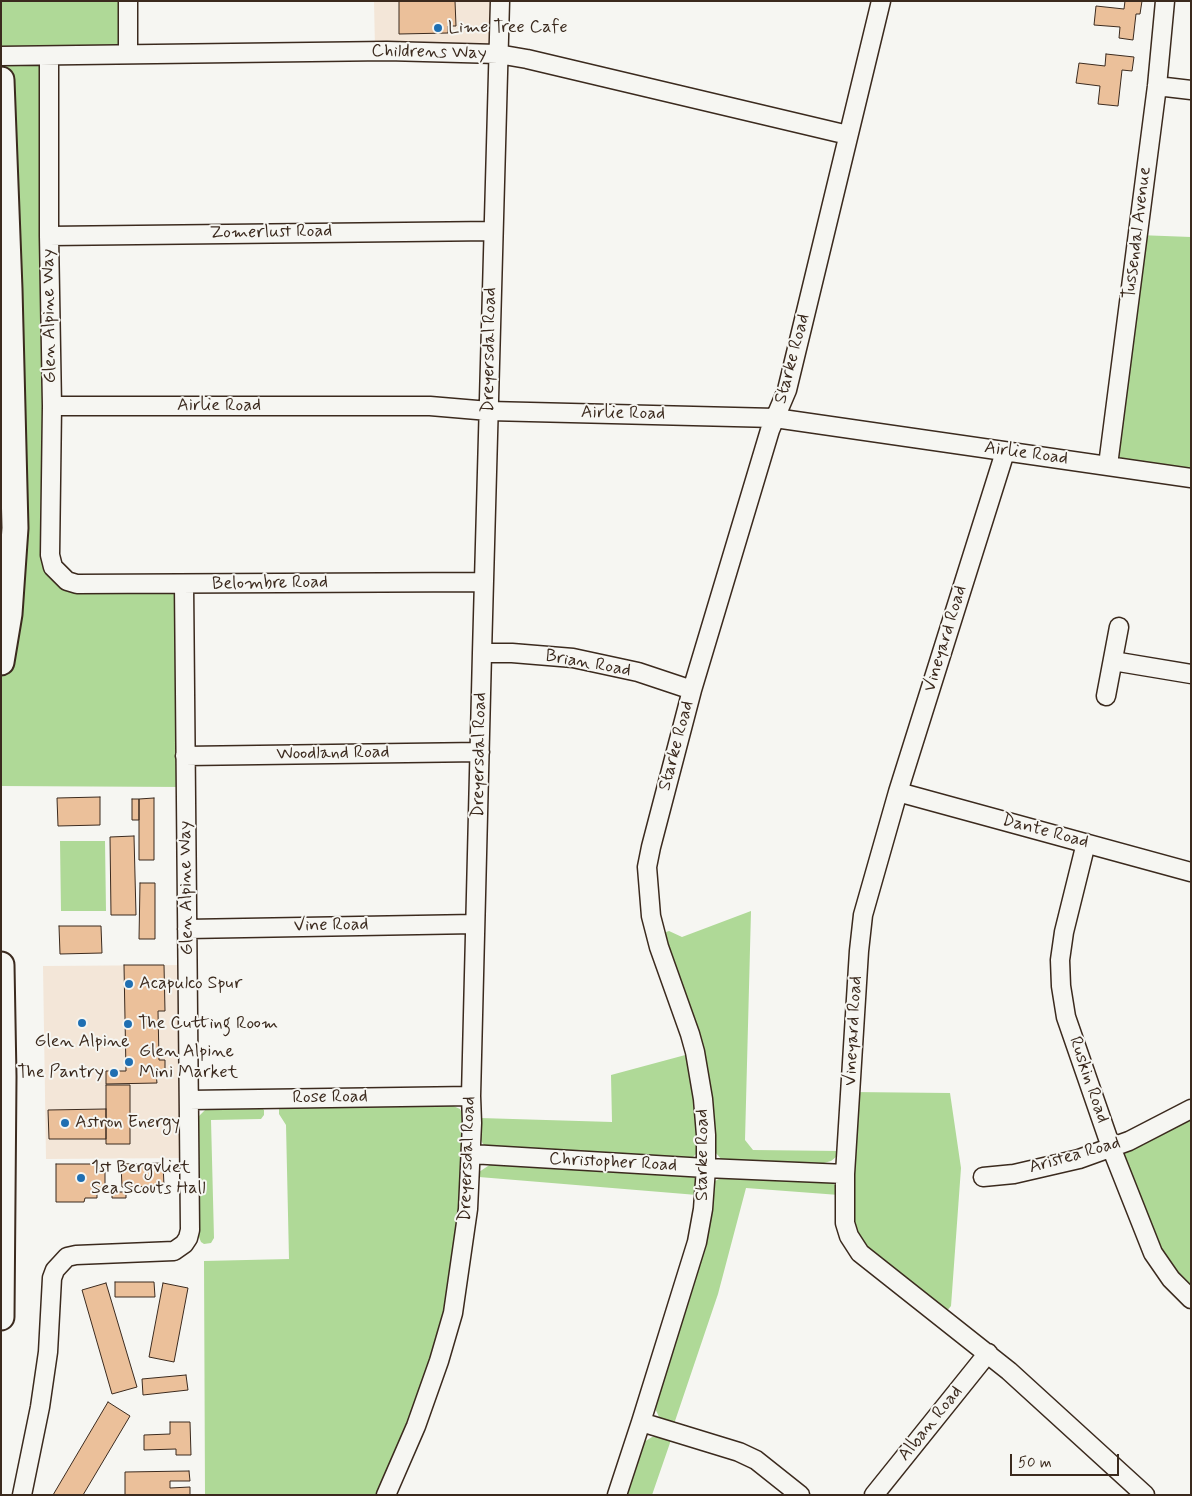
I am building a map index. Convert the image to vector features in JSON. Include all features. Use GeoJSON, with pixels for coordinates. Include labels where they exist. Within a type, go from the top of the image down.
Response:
{"type":"FeatureCollection","features":[{"type":"Feature","properties":{"kind":"main road"},"geometry":{"type":"LineString","coordinates":[[1,80],[15,528],[9,614],[1,662]]}},
{"type":"Feature","properties":{"kind":"main road"},"geometry":{"type":"LineString","coordinates":[[1,965],[4,1077],[1,1317]]}},
{"type":"Feature","properties":{"kind":"street"},"geometry":{"type":"LineString","coordinates":[[128,1],[128,54]]}},
{"type":"Feature","properties":{"kind":"street","name":"Dreyersdal Road"},"geometry":{"type":"LineString","coordinates":[[386,1495],[416,1426],[439,1361],[453,1313],[468,1209],[471,1154],[475,924],[500,1]]}},
{"type":"Feature","properties":{"kind":"street","name":"Starke Road"},"geometry":{"type":"LineString","coordinates":[[617,1495],[697,1242],[703,1209],[706,1168],[703,1099],[695,1052],[659,947],[651,916],[647,867],[692,690],[770,430],[790,380],[881,1]]}},
{"type":"Feature","properties":{"kind":"street","name":"Tussendal Avenue"},"geometry":{"type":"LineString","coordinates":[[1108,465],[1157,86],[1165,1]]}},
{"type":"Feature","properties":{"kind":"street","name":"Childrens Way"},"geometry":{"type":"LineString","coordinates":[[1,56],[387,51],[498,54],[527,59],[848,135]]}},
{"type":"Feature","properties":{"kind":"street","name":"Glen Alpine Way"},"geometry":{"type":"LineString","coordinates":[[49,56],[49,236],[52,406],[50,555],[53,567],[59,574]]}},
{"type":"Feature","properties":{"kind":"street"},"geometry":{"type":"LineString","coordinates":[[1157,86],[1191,90]]}},
{"type":"Feature","properties":{"kind":"street","name":"Zomerlust Road"},"geometry":{"type":"LineString","coordinates":[[49,236],[493,231]]}},
{"type":"Feature","properties":{"kind":"street","name":"Airlie Road"},"geometry":{"type":"LineString","coordinates":[[52,406],[411,406],[489,411],[775,418],[1191,478]]}},
{"type":"Feature","properties":{"kind":"street","name":"Vineyard Road"},"geometry":{"type":"LineString","coordinates":[[1004,452],[898,792],[868,896],[860,933],[845,1174],[846,1223],[849,1236],[856,1249],[910,1294],[1009,1371],[1144,1495]]}},
{"type":"Feature","properties":{"kind":"street","name":"Belombre Road"},"geometry":{"type":"LineString","coordinates":[[59,574],[66,581],[77,584],[484,582]]}},
{"type":"Feature","properties":{"kind":"street","name":"Glen Alpine Way"},"geometry":{"type":"LineString","coordinates":[[22,1495],[40,1408],[48,1352],[52,1278],[55,1270],[67,1257],[76,1255],[167,1252],[179,1248],[188,1238],[190,1230],[184,584]]}},
{"type":"Feature","properties":{"kind":"street"},"geometry":{"type":"LineString","coordinates":[[1106,696],[1119,627]]}},
{"type":"Feature","properties":{"kind":"street","name":"Brian Road"},"geometry":{"type":"LineString","coordinates":[[482,653],[573,658],[638,672],[692,690]]}},
{"type":"Feature","properties":{"kind":"street"},"geometry":{"type":"LineString","coordinates":[[1113,661],[1191,674]]}},
{"type":"Feature","properties":{"kind":"street","name":"Woodland Road"},"geometry":{"type":"LineString","coordinates":[[185,756],[480,752]]}},
{"type":"Feature","properties":{"kind":"street","name":"Dante Road"},"geometry":{"type":"LineString","coordinates":[[898,792],[1191,872]]}},
{"type":"Feature","properties":{"kind":"street","name":"Ruskin Road"},"geometry":{"type":"LineString","coordinates":[[1086,843],[1064,932],[1060,960],[1061,986],[1066,1017],[1111,1147],[1153,1253],[1171,1280],[1191,1299]]}},
{"type":"Feature","properties":{"kind":"street","name":"Vine Road"},"geometry":{"type":"LineString","coordinates":[[187,929],[475,924]]}},
{"type":"Feature","properties":{"kind":"street","name":"Rose Road"},"geometry":{"type":"LineString","coordinates":[[189,1100],[471,1096]]}},
{"type":"Feature","properties":{"kind":"street","name":"Aristea Road"},"geometry":{"type":"LineString","coordinates":[[983,1177],[1014,1174],[1071,1161],[1142,1134],[1191,1109]]}},
{"type":"Feature","properties":{"kind":"street","name":"Christopher Road"},"geometry":{"type":"LineString","coordinates":[[471,1154],[845,1174]]}},
{"type":"Feature","properties":{"kind":"street","name":"Alban Road"},"geometry":{"type":"LineString","coordinates":[[874,1495],[988,1354]]}},
{"type":"Feature","properties":{"kind":"street"},"geometry":{"type":"LineString","coordinates":[[641,1422],[739,1452],[756,1460],[800,1495]]}},
{"type":"Feature","properties":{"kind":"shaded area"},"geometry":{"type":"Polygon","coordinates":[[[374,1],[494,1],[493,50],[375,49],[374,1]]]}},
{"type":"Feature","properties":{"kind":"shaded area"},"geometry":{"type":"Polygon","coordinates":[[[187,965],[190,1158],[46,1159],[43,966],[187,965]]]}},
{"type":"Feature","properties":{"kind":"green space"},"geometry":{"type":"Polygon","coordinates":[[[1,1],[128,1],[128,54],[49,56],[59,574],[184,584],[185,787],[1,786],[1,662],[9,614],[1,1]]]}},
{"type":"Feature","properties":{"kind":"green space"},"geometry":{"type":"Polygon","coordinates":[[[1138,235],[1191,237],[1191,478],[1109,463],[1138,235]]]}},
{"type":"Feature","properties":{"kind":"green space"},"geometry":{"type":"Polygon","coordinates":[[[60,841],[105,841],[106,911],[61,911],[60,841]]]}},
{"type":"Feature","properties":{"kind":"green space"},"geometry":{"type":"Polygon","coordinates":[[[751,911],[745,1140],[753,1150],[840,1151],[831,1161],[824,1163],[726,1162],[715,1152],[713,1123],[663,933],[669,931],[682,937],[751,911]]]}},
{"type":"Feature","properties":{"kind":"green space"},"geometry":{"type":"Polygon","coordinates":[[[689,1054],[697,1100],[699,1151],[692,1158],[489,1148],[483,1144],[480,1138],[480,1118],[612,1122],[611,1075],[689,1054]]]}},
{"type":"Feature","properties":{"kind":"green space"},"geometry":{"type":"Polygon","coordinates":[[[852,1092],[950,1093],[961,1168],[951,1306],[941,1318],[860,1252],[846,1222],[852,1092]]]}},
{"type":"Feature","properties":{"kind":"green space"},"geometry":{"type":"Polygon","coordinates":[[[449,1104],[460,1109],[465,1119],[460,1241],[447,1309],[432,1358],[376,1495],[205,1495],[204,1261],[289,1259],[286,1125],[279,1114],[279,1109],[282,1106],[449,1104]]]}},
{"type":"Feature","properties":{"kind":"green space"},"geometry":{"type":"Polygon","coordinates":[[[259,1106],[264,1110],[264,1115],[261,1119],[211,1120],[214,1238],[211,1243],[204,1244],[199,1237],[197,1123],[199,1116],[208,1107],[259,1106]]]}},
{"type":"Feature","properties":{"kind":"green space"},"geometry":{"type":"Polygon","coordinates":[[[1191,1109],[1191,1296],[1155,1253],[1114,1146],[1191,1109]]]}},
{"type":"Feature","properties":{"kind":"green space"},"geometry":{"type":"Polygon","coordinates":[[[491,1164],[692,1175],[697,1179],[697,1195],[479,1177],[479,1172],[491,1164]]]}},
{"type":"Feature","properties":{"kind":"green space"},"geometry":{"type":"Polygon","coordinates":[[[725,1176],[829,1181],[838,1189],[839,1195],[746,1188],[718,1294],[674,1424],[659,1417],[654,1406],[704,1242],[713,1187],[715,1181],[725,1176]]]}},
{"type":"Feature","properties":{"kind":"green space"},"geometry":{"type":"Polygon","coordinates":[[[661,1436],[671,1440],[652,1495],[623,1495],[639,1448],[652,1437],[661,1436]]]}},
{"type":"Feature","properties":{"kind":"building"},"geometry":{"type":"Polygon","coordinates":[[[399,1],[455,1],[456,26],[448,26],[448,33],[399,34],[399,1]]]}},
{"type":"Feature","properties":{"kind":"building"},"geometry":{"type":"Polygon","coordinates":[[[1125,1],[1142,1],[1140,14],[1136,14],[1133,40],[1119,38],[1120,27],[1094,25],[1096,6],[1124,9],[1125,1]]]}},
{"type":"Feature","properties":{"kind":"building"},"geometry":{"type":"Polygon","coordinates":[[[1106,54],[1134,57],[1132,71],[1122,70],[1118,106],[1098,104],[1100,86],[1076,83],[1079,63],[1105,66],[1106,54]]]}},
{"type":"Feature","properties":{"kind":"building"},"geometry":{"type":"Polygon","coordinates":[[[100,797],[100,825],[58,826],[57,798],[100,797]]]}},
{"type":"Feature","properties":{"kind":"building"},"geometry":{"type":"Polygon","coordinates":[[[154,798],[154,860],[139,860],[139,799],[154,798]]]}},
{"type":"Feature","properties":{"kind":"building"},"geometry":{"type":"Polygon","coordinates":[[[132,799],[139,799],[139,820],[132,820],[132,799]]]}},
{"type":"Feature","properties":{"kind":"building"},"geometry":{"type":"Polygon","coordinates":[[[134,836],[136,915],[111,915],[110,837],[134,836]]]}},
{"type":"Feature","properties":{"kind":"building"},"geometry":{"type":"Polygon","coordinates":[[[140,883],[155,883],[155,939],[139,939],[140,883]]]}},
{"type":"Feature","properties":{"kind":"building"},"geometry":{"type":"Polygon","coordinates":[[[59,926],[101,926],[102,953],[60,954],[59,926]]]}},
{"type":"Feature","properties":{"kind":"building"},"geometry":{"type":"Polygon","coordinates":[[[124,965],[164,965],[165,1011],[158,1011],[159,1060],[165,1060],[165,1074],[156,1074],[157,1083],[106,1084],[106,1071],[126,1071],[124,965]]]}},
{"type":"Feature","properties":{"kind":"building"},"geometry":{"type":"Polygon","coordinates":[[[106,1085],[130,1085],[130,1144],[106,1144],[106,1085]]]}},
{"type":"Feature","properties":{"kind":"building"},"geometry":{"type":"Polygon","coordinates":[[[106,1109],[106,1139],[49,1139],[48,1110],[106,1109]]]}},
{"type":"Feature","properties":{"kind":"building"},"geometry":{"type":"Polygon","coordinates":[[[163,1163],[164,1186],[122,1187],[121,1164],[163,1163]]]}},
{"type":"Feature","properties":{"kind":"building","name":"1st Bergvliet Sea Scouts Hall"},"geometry":{"type":"Polygon","coordinates":[[[56,1164],[105,1164],[105,1191],[97,1191],[97,1198],[85,1198],[84,1202],[56,1202],[56,1164]]]}},
{"type":"Feature","properties":{"kind":"building"},"geometry":{"type":"Polygon","coordinates":[[[112,1192],[126,1192],[126,1198],[112,1198],[112,1192]]]}},
{"type":"Feature","properties":{"kind":"building"},"geometry":{"type":"Polygon","coordinates":[[[115,1282],[154,1282],[155,1297],[115,1297],[115,1282]]]}},
{"type":"Feature","properties":{"kind":"building"},"geometry":{"type":"Polygon","coordinates":[[[106,1283],[137,1387],[112,1394],[82,1290],[106,1283]]]}},
{"type":"Feature","properties":{"kind":"building"},"geometry":{"type":"Polygon","coordinates":[[[163,1283],[188,1288],[174,1362],[149,1357],[163,1283]]]}},
{"type":"Feature","properties":{"kind":"building"},"geometry":{"type":"Polygon","coordinates":[[[186,1375],[188,1390],[143,1395],[142,1379],[186,1375]]]}},
{"type":"Feature","properties":{"kind":"building"},"geometry":{"type":"Polygon","coordinates":[[[108,1402],[130,1416],[83,1495],[53,1495],[108,1402]]]}},
{"type":"Feature","properties":{"kind":"building"},"geometry":{"type":"Polygon","coordinates":[[[170,1422],[190,1422],[191,1455],[176,1455],[176,1449],[144,1450],[144,1435],[170,1434],[170,1422]]]}},
{"type":"Feature","properties":{"kind":"building"},"geometry":{"type":"Polygon","coordinates":[[[189,1471],[190,1481],[170,1481],[170,1488],[190,1487],[190,1495],[125,1495],[125,1472],[189,1471]]]}},
{"type":"Feature","properties":{"kind":"place","name":"Lime Tree Cafe"},"geometry":{"type":"Point","coordinates":[438,28]}},
{"type":"Feature","properties":{"kind":"place","name":"Acapulco Spur"},"geometry":{"type":"Point","coordinates":[129,984]}},
{"type":"Feature","properties":{"kind":"place","name":"Glen Alpine"},"geometry":{"type":"Point","coordinates":[82,1023]}},
{"type":"Feature","properties":{"kind":"place","name":"The Cutting Room"},"geometry":{"type":"Point","coordinates":[128,1024]}},
{"type":"Feature","properties":{"kind":"place","name":"Glen Alpine Mini Market"},"geometry":{"type":"Point","coordinates":[129,1062]}},
{"type":"Feature","properties":{"kind":"place","name":"The Pantry"},"geometry":{"type":"Point","coordinates":[114,1073]}},
{"type":"Feature","properties":{"kind":"place","name":"Astron Energy"},"geometry":{"type":"Point","coordinates":[65,1123]}},
{"type":"Feature","properties":{"kind":"place","name":"1st Bergvliet Sea Scouts Hall"},"geometry":{"type":"Point","coordinates":[81,1178]}}]}
